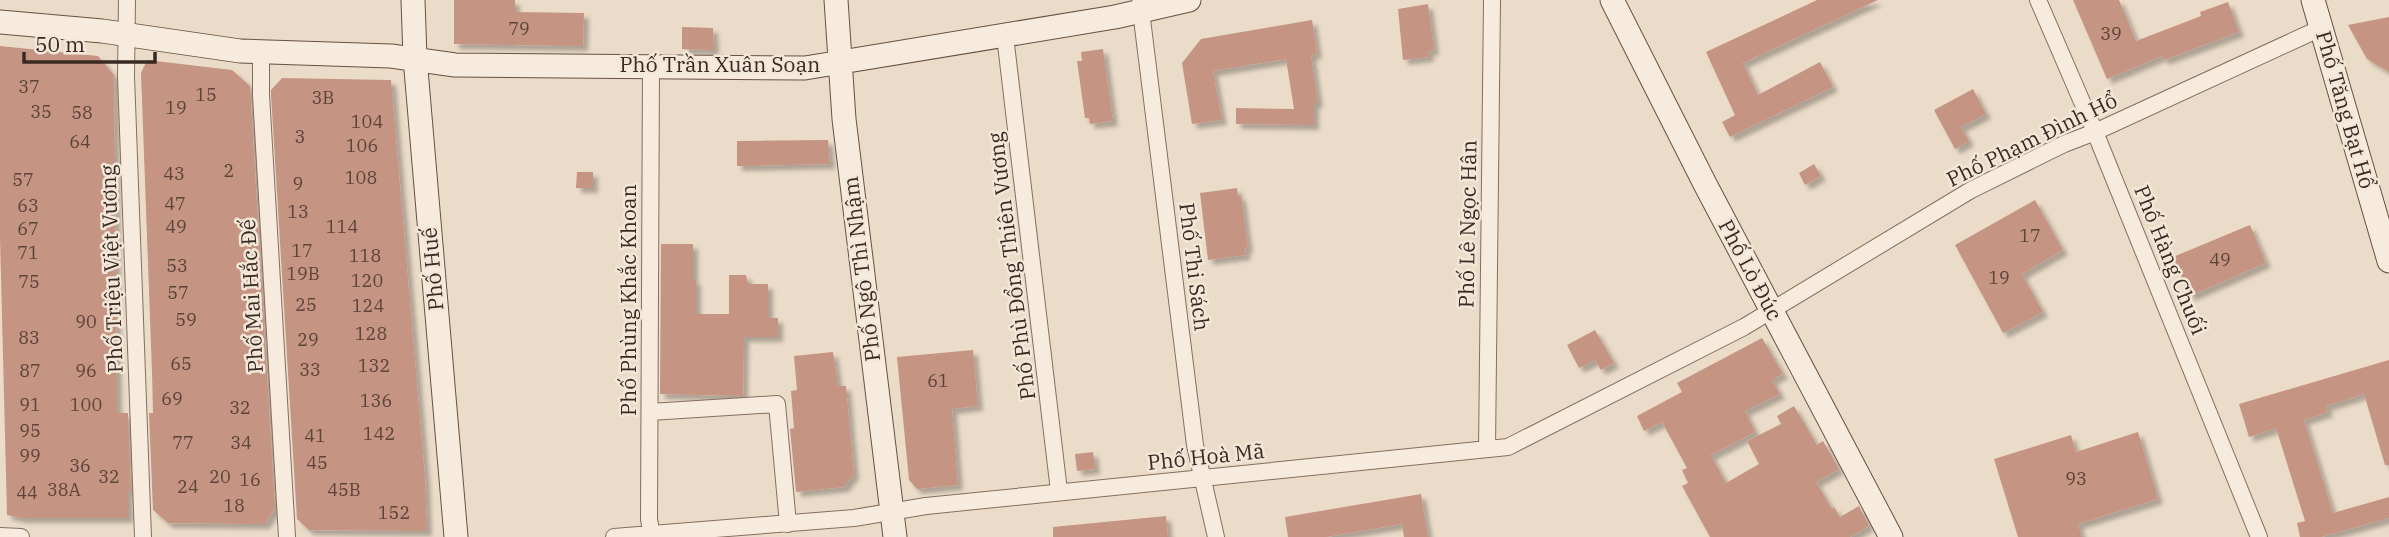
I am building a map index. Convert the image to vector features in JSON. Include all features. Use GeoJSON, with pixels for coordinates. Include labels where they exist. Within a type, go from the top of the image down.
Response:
{"type":"FeatureCollection","features":[{"type":"Feature","properties":{"kind":"street","name":"Phố Triệu Việt Vương"},"geometry":{"type":"LineString","coordinates":[[127,0],[135,356],[143,537]]}},
{"type":"Feature","properties":{"kind":"street","name":"Phố Huế"},"geometry":{"type":"LineString","coordinates":[[413,0],[415,58],[456,537]]}},
{"type":"Feature","properties":{"kind":"street","name":"Phố Ngô Thì Nhậm"},"geometry":{"type":"LineString","coordinates":[[836,0],[844,119],[895,537]]}},
{"type":"Feature","properties":{"kind":"street","name":"Phố Trần Xuân Soạn"},"geometry":{"type":"LineString","coordinates":[[0,22],[102,31],[261,52],[415,58],[455,65],[805,68],[1004,36],[1140,6],[1189,0]]}},
{"type":"Feature","properties":{"kind":"street","name":"Phố Lê Ngọc Hân"},"geometry":{"type":"LineString","coordinates":[[1487,449],[1492,0]]}},
{"type":"Feature","properties":{"kind":"street","name":"Phố Lò Đúc"},"geometry":{"type":"LineString","coordinates":[[1612,0],[1891,537]]}},
{"type":"Feature","properties":{"kind":"street","name":"Phố Hàng Chuối"},"geometry":{"type":"LineString","coordinates":[[2038,0],[2095,132],[2259,537]]}},
{"type":"Feature","properties":{"kind":"street","name":"Phố Tăng Bạt Hổ"},"geometry":{"type":"LineString","coordinates":[[2313,0],[2389,261]]}},
{"type":"Feature","properties":{"kind":"street","name":"Phố Thi Sách"},"geometry":{"type":"LineString","coordinates":[[1140,6],[1195,445],[1216,537]]}},
{"type":"Feature","properties":{"kind":"street","name":"Phố Phạm Đình Hổ"},"geometry":{"type":"LineString","coordinates":[[1771,310],[1971,190],[2064,144],[2321,28]]}},
{"type":"Feature","properties":{"kind":"street","name":"Phố Phù Đổng Thiên Vương"},"geometry":{"type":"LineString","coordinates":[[1004,36],[1059,491]]}},
{"type":"Feature","properties":{"kind":"street","name":"Phố Mai Hắc Đế"},"geometry":{"type":"LineString","coordinates":[[261,52],[287,537]]}},
{"type":"Feature","properties":{"kind":"street","name":"Phố Phùng Khắc Khoan"},"geometry":{"type":"LineString","coordinates":[[651,66],[649,519],[652,536]]}},
{"type":"Feature","properties":{"kind":"street","name":"Phố Hoà Mã"},"geometry":{"type":"LineString","coordinates":[[614,537],[788,524],[1059,491],[1508,447],[1744,327],[1771,310]]}},
{"type":"Feature","properties":{"kind":"street"},"geometry":{"type":"LineString","coordinates":[[650,412],[778,404],[788,524]]}},
{"type":"Feature","properties":{"kind":"street"},"geometry":{"type":"LineString","coordinates":[[0,536],[21,537]]}},
{"type":"Feature","properties":{"kind":"building"},"geometry":{"type":"Polygon","coordinates":[[[454,0],[515,0],[515,12],[584,13],[583,46],[454,44],[454,0]]]}},
{"type":"Feature","properties":{"kind":"building"},"geometry":{"type":"Polygon","coordinates":[[[1817,0],[1878,0],[1743,63],[1758,95],[1820,62],[1833,87],[1730,137],[1722,122],[1735,115],[1706,52],[1817,0]]]}},
{"type":"Feature","properties":{"kind":"building"},"geometry":{"type":"Polygon","coordinates":[[[2073,0],[2119,0],[2136,41],[2201,16],[2200,12],[2228,2],[2239,32],[2164,60],[2162,56],[2107,79],[2073,0]]]}},
{"type":"Feature","properties":{"kind":"building"},"geometry":{"type":"Polygon","coordinates":[[[1428,4],[1434,50],[1428,51],[1429,57],[1403,60],[1398,9],[1428,4]]]}},
{"type":"Feature","properties":{"kind":"building"},"geometry":{"type":"Polygon","coordinates":[[[2389,17],[2389,72],[2367,59],[2348,25],[2389,17]]]}},
{"type":"Feature","properties":{"kind":"building"},"geometry":{"type":"Polygon","coordinates":[[[1312,20],[1317,54],[1311,55],[1318,103],[1314,103],[1314,125],[1236,124],[1236,108],[1294,109],[1286,59],[1213,71],[1222,120],[1192,124],[1182,63],[1201,39],[1312,20]]]}},
{"type":"Feature","properties":{"kind":"building"},"geometry":{"type":"Polygon","coordinates":[[[682,27],[713,28],[714,50],[682,49],[682,27]]]}},
{"type":"Feature","properties":{"kind":"building"},"geometry":{"type":"Polygon","coordinates":[[[0,46],[98,56],[114,75],[117,413],[128,413],[131,492],[128,490],[128,518],[22,518],[7,515],[0,237],[0,46]]]}},
{"type":"Feature","properties":{"kind":"building"},"geometry":{"type":"Polygon","coordinates":[[[1103,49],[1113,121],[1090,124],[1089,118],[1085,118],[1077,61],[1082,61],[1081,52],[1103,49]]]}},
{"type":"Feature","properties":{"kind":"building"},"geometry":{"type":"Polygon","coordinates":[[[147,60],[232,70],[250,86],[275,508],[265,524],[168,523],[153,510],[149,413],[153,413],[152,373],[141,73],[147,60]]]}},
{"type":"Feature","properties":{"kind":"building"},"geometry":{"type":"Polygon","coordinates":[[[282,78],[391,80],[425,477],[427,531],[309,530],[297,519],[271,95],[271,90],[282,78]]]}},
{"type":"Feature","properties":{"kind":"building"},"geometry":{"type":"Polygon","coordinates":[[[1973,89],[1986,114],[1961,127],[1969,141],[1955,149],[1934,110],[1973,89]]]}},
{"type":"Feature","properties":{"kind":"building"},"geometry":{"type":"Polygon","coordinates":[[[828,140],[830,164],[737,166],[737,141],[828,140]]]}},
{"type":"Feature","properties":{"kind":"building"},"geometry":{"type":"Polygon","coordinates":[[[1814,164],[1821,176],[1805,185],[1799,173],[1814,164]]]}},
{"type":"Feature","properties":{"kind":"building"},"geometry":{"type":"Polygon","coordinates":[[[577,172],[593,172],[593,188],[576,188],[577,172]]]}},
{"type":"Feature","properties":{"kind":"building"},"geometry":{"type":"Polygon","coordinates":[[[1237,188],[1238,196],[1241,196],[1248,248],[1245,248],[1246,255],[1208,260],[1200,193],[1237,188]]]}},
{"type":"Feature","properties":{"kind":"building"},"geometry":{"type":"Polygon","coordinates":[[[2035,200],[2063,250],[2022,274],[2043,312],[2003,333],[1955,245],[2035,200]]]}},
{"type":"Feature","properties":{"kind":"building"},"geometry":{"type":"Polygon","coordinates":[[[2250,225],[2266,263],[2190,296],[2173,257],[2250,225]]]}},
{"type":"Feature","properties":{"kind":"building"},"geometry":{"type":"Polygon","coordinates":[[[661,244],[693,244],[696,314],[729,314],[729,275],[746,275],[748,284],[768,284],[768,318],[778,318],[778,337],[744,337],[743,396],[660,394],[661,244]]]}},
{"type":"Feature","properties":{"kind":"building"},"geometry":{"type":"Polygon","coordinates":[[[1595,330],[1614,363],[1601,370],[1595,360],[1579,368],[1567,345],[1595,330]]]}},
{"type":"Feature","properties":{"kind":"building"},"geometry":{"type":"Polygon","coordinates":[[[1762,338],[1783,374],[1772,380],[1780,394],[1745,411],[1755,432],[1711,455],[1726,483],[1759,464],[1747,441],[1781,424],[1777,416],[1794,406],[1817,445],[1823,441],[1839,469],[1816,482],[1832,509],[1834,507],[1840,517],[1859,506],[1869,526],[1850,537],[1710,537],[1682,486],[1688,483],[1682,470],[1687,468],[1662,422],[1644,431],[1637,416],[1682,392],[1677,383],[1762,338]]]}},
{"type":"Feature","properties":{"kind":"building"},"geometry":{"type":"Polygon","coordinates":[[[973,350],[978,406],[952,409],[958,485],[917,489],[909,480],[897,357],[973,350]]]}},
{"type":"Feature","properties":{"kind":"building"},"geometry":{"type":"Polygon","coordinates":[[[833,352],[838,386],[846,386],[854,474],[844,487],[796,492],[790,429],[794,428],[791,391],[797,390],[794,356],[833,352]]]}},
{"type":"Feature","properties":{"kind":"building"},"geometry":{"type":"Polygon","coordinates":[[[2389,360],[2389,465],[2385,465],[2364,394],[2326,406],[2328,412],[2304,420],[2333,513],[2389,497],[2389,518],[2321,537],[2300,537],[2297,523],[2305,521],[2276,428],[2249,437],[2239,404],[2389,360]]]}},
{"type":"Feature","properties":{"kind":"building"},"geometry":{"type":"Polygon","coordinates":[[[2138,432],[2158,499],[2078,524],[2082,537],[2018,537],[1994,459],[2071,435],[2076,452],[2138,432]]]}},
{"type":"Feature","properties":{"kind":"building"},"geometry":{"type":"Polygon","coordinates":[[[1093,452],[1095,469],[1077,471],[1075,454],[1093,452]]]}},
{"type":"Feature","properties":{"kind":"building"},"geometry":{"type":"Polygon","coordinates":[[[1421,494],[1428,537],[1404,537],[1402,524],[1326,537],[1288,537],[1285,517],[1421,494]]]}},
{"type":"Feature","properties":{"kind":"building"},"geometry":{"type":"Polygon","coordinates":[[[1166,516],[1168,537],[1053,537],[1053,527],[1166,516]]]}}]}
